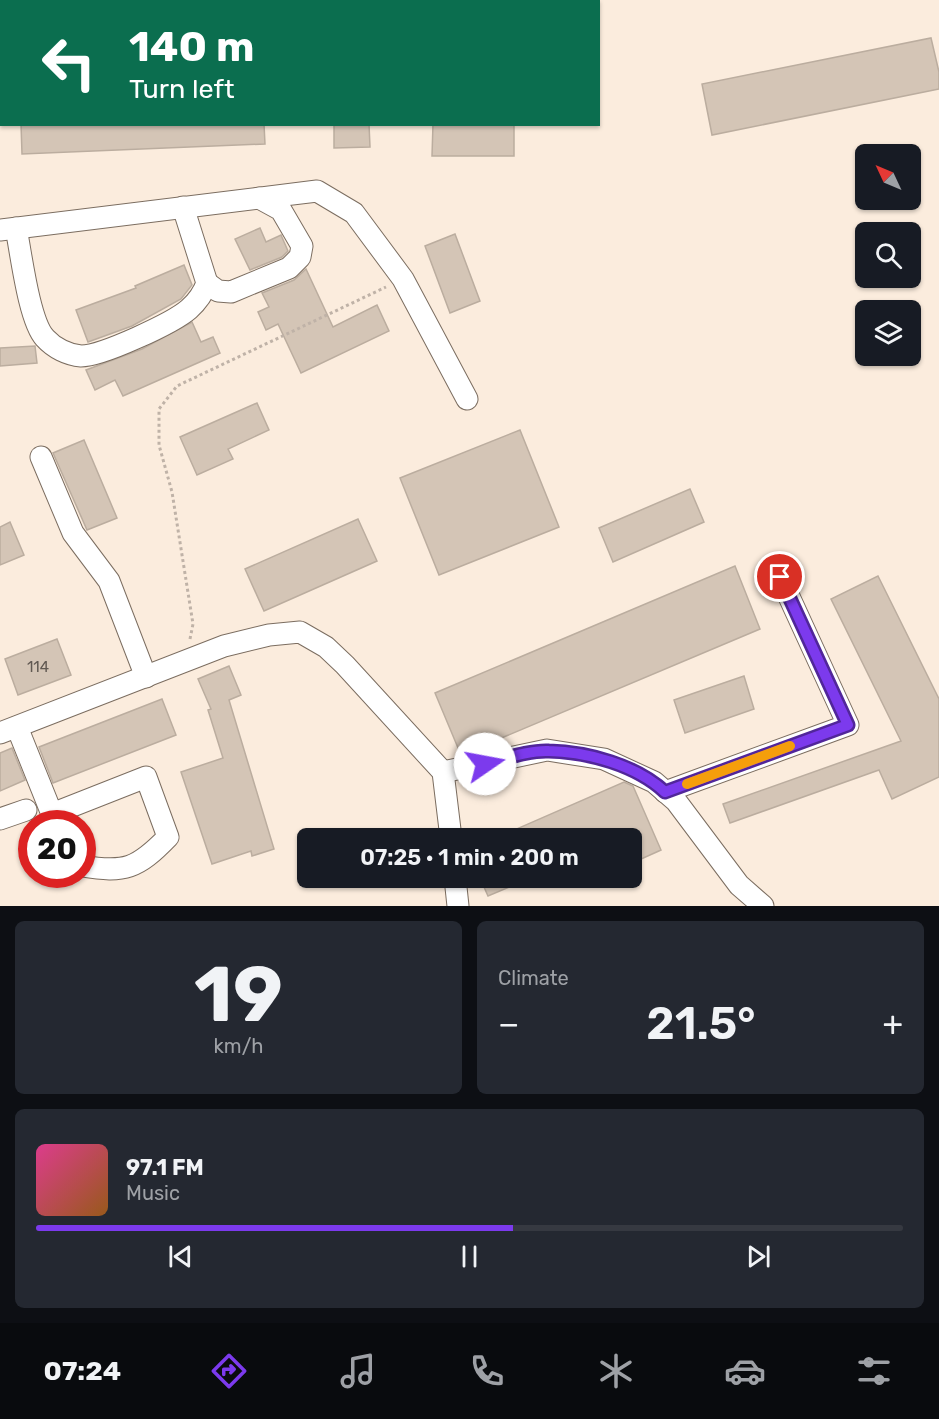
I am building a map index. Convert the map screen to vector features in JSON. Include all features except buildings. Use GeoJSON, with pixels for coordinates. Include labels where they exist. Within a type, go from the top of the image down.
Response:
{"type":"FeatureCollection","features":[{"type":"Feature","properties":{"kind":"street"},"geometry":{"type":"LineString","coordinates":[[207,283],[201,298],[187,311],[108,351],[82,356],[67,353],[44,337],[34,317],[8,229],[317,191],[354,213],[403,279],[467,399]]}},
{"type":"Feature","properties":{"kind":"street"},"geometry":{"type":"LineString","coordinates":[[183,207],[207,283],[218,291],[231,292],[289,268],[300,256],[302,246],[281,210],[259,198]]}},
{"type":"Feature","properties":{"kind":"street"},"geometry":{"type":"LineString","coordinates":[[41,457],[73,533],[109,581],[146,677]]}},
{"type":"Feature","properties":{"kind":"street"},"geometry":{"type":"LineString","coordinates":[[665,792],[848,725],[780,577]]}},
{"type":"Feature","properties":{"kind":"street"},"geometry":{"type":"LineString","coordinates":[[49,810],[8,730],[224,646],[269,635],[300,632],[326,647],[345,665],[443,772],[450,828]]}},
{"type":"Feature","properties":{"kind":"street"},"geometry":{"type":"LineString","coordinates":[[443,772],[547,750],[604,759],[654,782],[676,801],[739,885],[763,906]]}},
{"type":"Feature","properties":{"kind":"street"},"geometry":{"type":"LineString","coordinates":[[74,810],[146,777],[168,837],[148,857],[114,871],[96,868]]}},
{"type":"Feature","properties":{"kind":"street"},"geometry":{"type":"LineString","coordinates":[[0,819],[18,813]]}},
{"type":"Feature","properties":{"kind":"street"},"geometry":{"type":"LineString","coordinates":[[456,888],[458,906]]}},
{"type":"Feature","properties":{"kind":"path"},"geometry":{"type":"LineString","coordinates":[[187,661],[193,624],[172,492],[159,445],[159,409],[177,386],[403,279]]}},
{"type":"Feature","properties":{"kind":"slow traffic"},"geometry":{"type":"LineString","coordinates":[[687,784],[790,746]]}},
{"type":"Feature","properties":{"kind":"route"},"geometry":{"type":"LineString","coordinates":[[485,764],[547,750],[604,759],[654,782],[665,792],[848,725],[780,577]]}}]}
